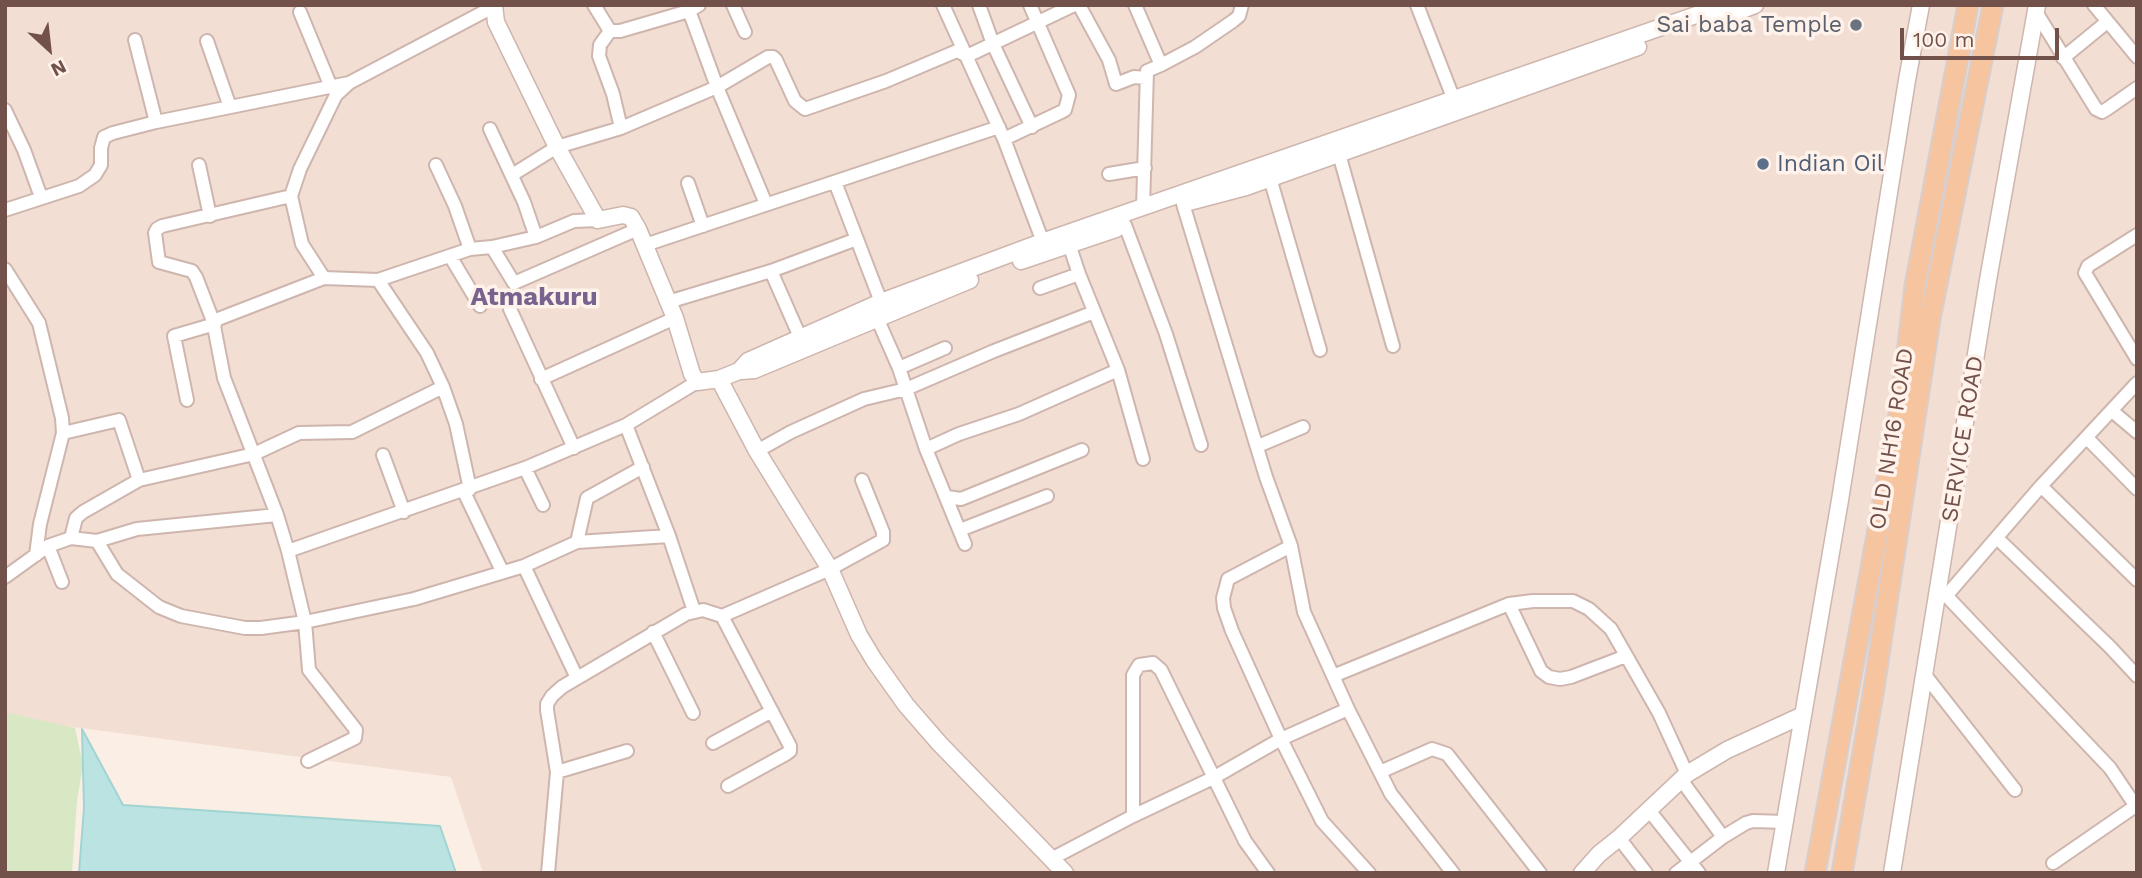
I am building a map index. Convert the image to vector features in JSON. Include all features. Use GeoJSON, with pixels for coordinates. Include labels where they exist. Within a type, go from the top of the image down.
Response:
{"type":"FeatureCollection","features":[{"type":"Feature","properties":{"kind":"main road","name":"OLD NH16 ROAD"},"geometry":{"type":"LineString","coordinates":[[1815,873],[1900,404],[1915,286],[1968,6]]}},
{"type":"Feature","properties":{"kind":"main road","name":"OLD NH16 ROAD"},"geometry":{"type":"LineString","coordinates":[[1842,873],[1874,688],[1930,319],[1992,9]]}},
{"type":"Feature","properties":{"kind":"street"},"geometry":{"type":"LineString","coordinates":[[594,5],[610,31]]}},
{"type":"Feature","properties":{"kind":"street"},"geometry":{"type":"LineString","coordinates":[[733,5],[745,33]]}},
{"type":"Feature","properties":{"kind":"street"},"geometry":{"type":"LineString","coordinates":[[943,5],[1002,133],[1044,247]]}},
{"type":"Feature","properties":{"kind":"street"},"geometry":{"type":"LineString","coordinates":[[979,5],[993,44],[1032,127]]}},
{"type":"Feature","properties":{"kind":"street"},"geometry":{"type":"LineString","coordinates":[[645,245],[766,204],[1002,133],[1032,127],[1065,110],[1069,95],[1030,5]]}},
{"type":"Feature","properties":{"kind":"street"},"geometry":{"type":"LineString","coordinates":[[967,56],[1074,5]]}},
{"type":"Feature","properties":{"kind":"street"},"geometry":{"type":"LineString","coordinates":[[1079,5],[1108,60],[1116,84],[1134,77],[1146,78]]}},
{"type":"Feature","properties":{"kind":"street"},"geometry":{"type":"LineString","coordinates":[[1135,5],[1161,65]]}},
{"type":"Feature","properties":{"kind":"street"},"geometry":{"type":"LineString","coordinates":[[1143,208],[1147,72],[1195,47],[1233,21],[1239,16],[1242,5]]}},
{"type":"Feature","properties":{"kind":"street"},"geometry":{"type":"LineString","coordinates":[[1417,5],[1457,106]]}},
{"type":"Feature","properties":{"kind":"street"},"geometry":{"type":"LineString","coordinates":[[1044,247],[1069,244],[1339,154],[1457,106],[1714,10],[1755,5]]}},
{"type":"Feature","properties":{"kind":"street"},"geometry":{"type":"LineString","coordinates":[[1776,873],[1907,80],[1922,5]]}},
{"type":"Feature","properties":{"kind":"street"},"geometry":{"type":"LineString","coordinates":[[2094,5],[2137,57]]}},
{"type":"Feature","properties":{"kind":"street"},"geometry":{"type":"LineString","coordinates":[[324,278],[302,244],[291,196],[300,169],[336,95],[349,83],[494,6],[496,22],[557,147],[598,220]]}},
{"type":"Feature","properties":{"kind":"street"},"geometry":{"type":"LineString","coordinates":[[610,31],[620,31],[692,7],[718,87],[766,204]]}},
{"type":"Feature","properties":{"kind":"street"},"geometry":{"type":"LineString","coordinates":[[2036,9],[2092,105],[2102,112],[2137,88]]}},
{"type":"Feature","properties":{"kind":"street","name":"SERVICE ROAD"},"geometry":{"type":"LineString","coordinates":[[1892,873],[1925,675],[1943,591],[1988,280],[2036,9]]}},
{"type":"Feature","properties":{"kind":"street"},"geometry":{"type":"LineString","coordinates":[[300,12],[331,87]]}},
{"type":"Feature","properties":{"kind":"street"},"geometry":{"type":"LineString","coordinates":[[2063,58],[2107,22]]}},
{"type":"Feature","properties":{"kind":"street"},"geometry":{"type":"LineString","coordinates":[[610,31],[600,44],[599,56],[613,94],[621,128]]}},
{"type":"Feature","properties":{"kind":"street"},"geometry":{"type":"LineString","coordinates":[[135,40],[156,122]]}},
{"type":"Feature","properties":{"kind":"street"},"geometry":{"type":"LineString","coordinates":[[207,41],[230,107]]}},
{"type":"Feature","properties":{"kind":"street"},"geometry":{"type":"LineString","coordinates":[[512,175],[557,147],[621,128],[718,87],[768,57],[773,57],[794,101],[805,109],[886,82],[957,51],[967,56]]}},
{"type":"Feature","properties":{"kind":"street"},"geometry":{"type":"LineString","coordinates":[[5,210],[79,186],[95,175],[101,165],[104,137],[156,122],[349,83]]}},
{"type":"Feature","properties":{"kind":"street"},"geometry":{"type":"LineString","coordinates":[[288,551],[470,489],[574,448],[626,425],[697,382],[719,379],[800,337],[879,310],[1143,208],[1457,106]]}},
{"type":"Feature","properties":{"kind":"street"},"geometry":{"type":"LineString","coordinates":[[5,110],[24,150],[41,197]]}},
{"type":"Feature","properties":{"kind":"street"},"geometry":{"type":"LineString","coordinates":[[490,130],[512,175],[536,237]]}},
{"type":"Feature","properties":{"kind":"street"},"geometry":{"type":"LineString","coordinates":[[1339,154],[1393,345]]}},
{"type":"Feature","properties":{"kind":"street"},"geometry":{"type":"LineString","coordinates":[[199,165],[210,216]]}},
{"type":"Feature","properties":{"kind":"street"},"geometry":{"type":"LineString","coordinates":[[436,165],[456,206],[470,249]]}},
{"type":"Feature","properties":{"kind":"street"},"geometry":{"type":"LineString","coordinates":[[1109,174],[1144,168]]}},
{"type":"Feature","properties":{"kind":"street"},"geometry":{"type":"LineString","coordinates":[[1270,178],[1320,350]]}},
{"type":"Feature","properties":{"kind":"street"},"geometry":{"type":"LineString","coordinates":[[688,183],[703,226]]}},
{"type":"Feature","properties":{"kind":"street"},"geometry":{"type":"LineString","coordinates":[[835,183],[857,239],[926,449],[965,544]]}},
{"type":"Feature","properties":{"kind":"street"},"geometry":{"type":"LineString","coordinates":[[291,196],[162,226],[155,233],[159,262],[192,271],[196,277],[214,323],[224,378],[278,515],[305,622],[309,670],[356,730],[355,738],[308,761]]}},
{"type":"Feature","properties":{"kind":"street"},"geometry":{"type":"LineString","coordinates":[[1183,204],[1266,477],[1291,546],[1304,612],[1348,709],[1391,794],[1453,873]]}},
{"type":"Feature","properties":{"kind":"street"},"geometry":{"type":"LineString","coordinates":[[187,400],[174,336],[214,323],[324,278],[378,280],[470,249],[536,237],[574,221],[623,215],[631,217],[638,229],[675,318],[692,374],[697,382]]}},
{"type":"Feature","properties":{"kind":"street"},"geometry":{"type":"LineString","coordinates":[[1125,225],[1166,334],[1201,445]]}},
{"type":"Feature","properties":{"kind":"street"},"geometry":{"type":"LineString","coordinates":[[492,247],[514,283],[638,229]]}},
{"type":"Feature","properties":{"kind":"street"},"geometry":{"type":"LineString","coordinates":[[2137,235],[2088,267],[2085,273],[2137,359]]}},
{"type":"Feature","properties":{"kind":"street"},"geometry":{"type":"LineString","coordinates":[[668,302],[771,271],[857,239]]}},
{"type":"Feature","properties":{"kind":"street"},"geometry":{"type":"LineString","coordinates":[[1069,244],[1118,370],[1143,459]]}},
{"type":"Feature","properties":{"kind":"street"},"geometry":{"type":"LineString","coordinates":[[450,256],[480,306]]}},
{"type":"Feature","properties":{"kind":"street"},"geometry":{"type":"LineString","coordinates":[[5,269],[33,311],[41,330],[63,433],[40,524],[36,555]]}},
{"type":"Feature","properties":{"kind":"street"},"geometry":{"type":"LineString","coordinates":[[771,271],[800,337]]}},
{"type":"Feature","properties":{"kind":"street"},"geometry":{"type":"LineString","coordinates":[[1040,288],[1079,274]]}},
{"type":"Feature","properties":{"kind":"street"},"geometry":{"type":"LineString","coordinates":[[378,280],[427,353],[443,387],[456,424],[470,489]]}},
{"type":"Feature","properties":{"kind":"street"},"geometry":{"type":"LineString","coordinates":[[510,309],[574,448]]}},
{"type":"Feature","properties":{"kind":"street"},"geometry":{"type":"LineString","coordinates":[[743,366],[754,370],[879,310]]}},
{"type":"Feature","properties":{"kind":"street"},"geometry":{"type":"LineString","coordinates":[[757,451],[791,432],[864,399],[906,389],[1094,312]]}},
{"type":"Feature","properties":{"kind":"street"},"geometry":{"type":"LineString","coordinates":[[541,379],[675,318]]}},
{"type":"Feature","properties":{"kind":"street"},"geometry":{"type":"LineString","coordinates":[[899,368],[945,348]]}},
{"type":"Feature","properties":{"kind":"street"},"geometry":{"type":"LineString","coordinates":[[926,449],[959,434],[1018,414],[1118,370]]}},
{"type":"Feature","properties":{"kind":"street"},"geometry":{"type":"LineString","coordinates":[[719,379],[757,451],[830,569],[859,635],[906,705],[939,743],[1065,873]]}},
{"type":"Feature","properties":{"kind":"street"},"geometry":{"type":"LineString","coordinates":[[2053,863],[2136,806],[2110,768],[1943,591],[1997,538],[2041,486],[2136,385]]}},
{"type":"Feature","properties":{"kind":"street"},"geometry":{"type":"LineString","coordinates":[[71,538],[76,518],[139,481],[254,454],[299,433],[352,432],[443,387]]}},
{"type":"Feature","properties":{"kind":"street"},"geometry":{"type":"LineString","coordinates":[[2112,411],[2137,432]]}},
{"type":"Feature","properties":{"kind":"street"},"geometry":{"type":"LineString","coordinates":[[63,433],[118,420],[139,481]]}},
{"type":"Feature","properties":{"kind":"street"},"geometry":{"type":"LineString","coordinates":[[626,425],[670,536],[694,611]]}},
{"type":"Feature","properties":{"kind":"street"},"geometry":{"type":"LineString","coordinates":[[1258,446],[1303,427]]}},
{"type":"Feature","properties":{"kind":"street"},"geometry":{"type":"LineString","coordinates":[[2087,439],[2137,489]]}},
{"type":"Feature","properties":{"kind":"street"},"geometry":{"type":"LineString","coordinates":[[947,497],[961,499],[1082,450]]}},
{"type":"Feature","properties":{"kind":"street"},"geometry":{"type":"LineString","coordinates":[[383,455],[404,512]]}},
{"type":"Feature","properties":{"kind":"street"},"geometry":{"type":"LineString","coordinates":[[577,542],[587,498],[643,467]]}},
{"type":"Feature","properties":{"kind":"street"},"geometry":{"type":"LineString","coordinates":[[525,468],[543,505]]}},
{"type":"Feature","properties":{"kind":"street"},"geometry":{"type":"LineString","coordinates":[[548,873],[557,772],[547,704],[562,687],[653,632],[694,611],[703,610],[722,616],[830,569],[883,540],[883,532],[862,480]]}},
{"type":"Feature","properties":{"kind":"street"},"geometry":{"type":"LineString","coordinates":[[2041,486],[2137,580]]}},
{"type":"Feature","properties":{"kind":"street"},"geometry":{"type":"LineString","coordinates":[[470,489],[465,494],[502,571]]}},
{"type":"Feature","properties":{"kind":"street"},"geometry":{"type":"LineString","coordinates":[[960,530],[1047,496]]}},
{"type":"Feature","properties":{"kind":"street"},"geometry":{"type":"LineString","coordinates":[[5,577],[48,546],[71,538],[97,541],[137,529],[278,515]]}},
{"type":"Feature","properties":{"kind":"street"},"geometry":{"type":"LineString","coordinates":[[97,541],[117,574],[159,607],[170,612],[245,628],[261,628],[305,622],[414,599],[524,566],[577,542],[670,536]]}},
{"type":"Feature","properties":{"kind":"street"},"geometry":{"type":"LineString","coordinates":[[1997,538],[2137,676]]}},
{"type":"Feature","properties":{"kind":"street"},"geometry":{"type":"LineString","coordinates":[[48,546],[62,582]]}},
{"type":"Feature","properties":{"kind":"street"},"geometry":{"type":"LineString","coordinates":[[1291,546],[1228,579],[1223,598],[1232,631],[1322,821],[1369,873]]}},
{"type":"Feature","properties":{"kind":"street"},"geometry":{"type":"LineString","coordinates":[[524,566],[577,678]]}},
{"type":"Feature","properties":{"kind":"street"},"geometry":{"type":"LineString","coordinates":[[1333,676],[1510,604],[1573,601],[1583,605],[1611,629],[1659,713],[1685,778],[1723,838]]}},
{"type":"Feature","properties":{"kind":"street"},"geometry":{"type":"LineString","coordinates":[[1510,604],[1541,671],[1549,677],[1571,677],[1626,656]]}},
{"type":"Feature","properties":{"kind":"street"},"geometry":{"type":"LineString","coordinates":[[722,616],[790,746],[790,751],[728,786]]}},
{"type":"Feature","properties":{"kind":"street"},"geometry":{"type":"LineString","coordinates":[[653,632],[693,713]]}},
{"type":"Feature","properties":{"kind":"street"},"geometry":{"type":"LineString","coordinates":[[1133,816],[1133,675],[1139,665],[1153,663],[1161,670],[1245,841],[1268,873]]}},
{"type":"Feature","properties":{"kind":"street"},"geometry":{"type":"LineString","coordinates":[[1925,675],[2015,790]]}},
{"type":"Feature","properties":{"kind":"street"},"geometry":{"type":"LineString","coordinates":[[1051,859],[1213,778],[1282,739],[1348,709]]}},
{"type":"Feature","properties":{"kind":"street"},"geometry":{"type":"LineString","coordinates":[[713,743],[772,711]]}},
{"type":"Feature","properties":{"kind":"street"},"geometry":{"type":"LineString","coordinates":[[1588,871],[1599,854],[1685,778],[1727,750],[1803,715]]}},
{"type":"Feature","properties":{"kind":"street"},"geometry":{"type":"LineString","coordinates":[[1380,772],[1432,749],[1447,754],[1540,873]]}},
{"type":"Feature","properties":{"kind":"street"},"geometry":{"type":"LineString","coordinates":[[557,772],[627,751]]}},
{"type":"Feature","properties":{"kind":"street"},"geometry":{"type":"LineString","coordinates":[[1648,809],[1695,868]]}},
{"type":"Feature","properties":{"kind":"street"},"geometry":{"type":"LineString","coordinates":[[1676,873],[1695,868],[1723,838],[1753,821],[1785,822]]}},
{"type":"Feature","properties":{"kind":"street"},"geometry":{"type":"LineString","coordinates":[[1619,838],[1646,873]]}},
{"type":"Feature","properties":{"kind":"shaded area"},"geometry":{"type":"Polygon","coordinates":[[[5,5],[2137,5],[2137,873],[483,873],[451,777],[5,718],[5,5]]]}},
{"type":"Feature","properties":{"kind":"green space"},"geometry":{"type":"Polygon","coordinates":[[[5,712],[75,728],[83,765],[77,801],[72,873],[5,873],[5,712]]]}},
{"type":"Feature","properties":{"kind":"water"},"geometry":{"type":"Polygon","coordinates":[[[82,729],[123,805],[440,826],[456,873],[79,873],[84,808],[82,729]]]}},
{"type":"Feature","properties":{"kind":"place","name":"Sai baba Temple"},"geometry":{"type":"Point","coordinates":[1856,25]}},
{"type":"Feature","properties":{"kind":"place","name":"Indian Oil"},"geometry":{"type":"Point","coordinates":[1763,164]}},
{"type":"Feature","properties":{"kind":"district","name":"Atmakuru"},"geometry":{"type":"Point","coordinates":[534,297]}}]}
